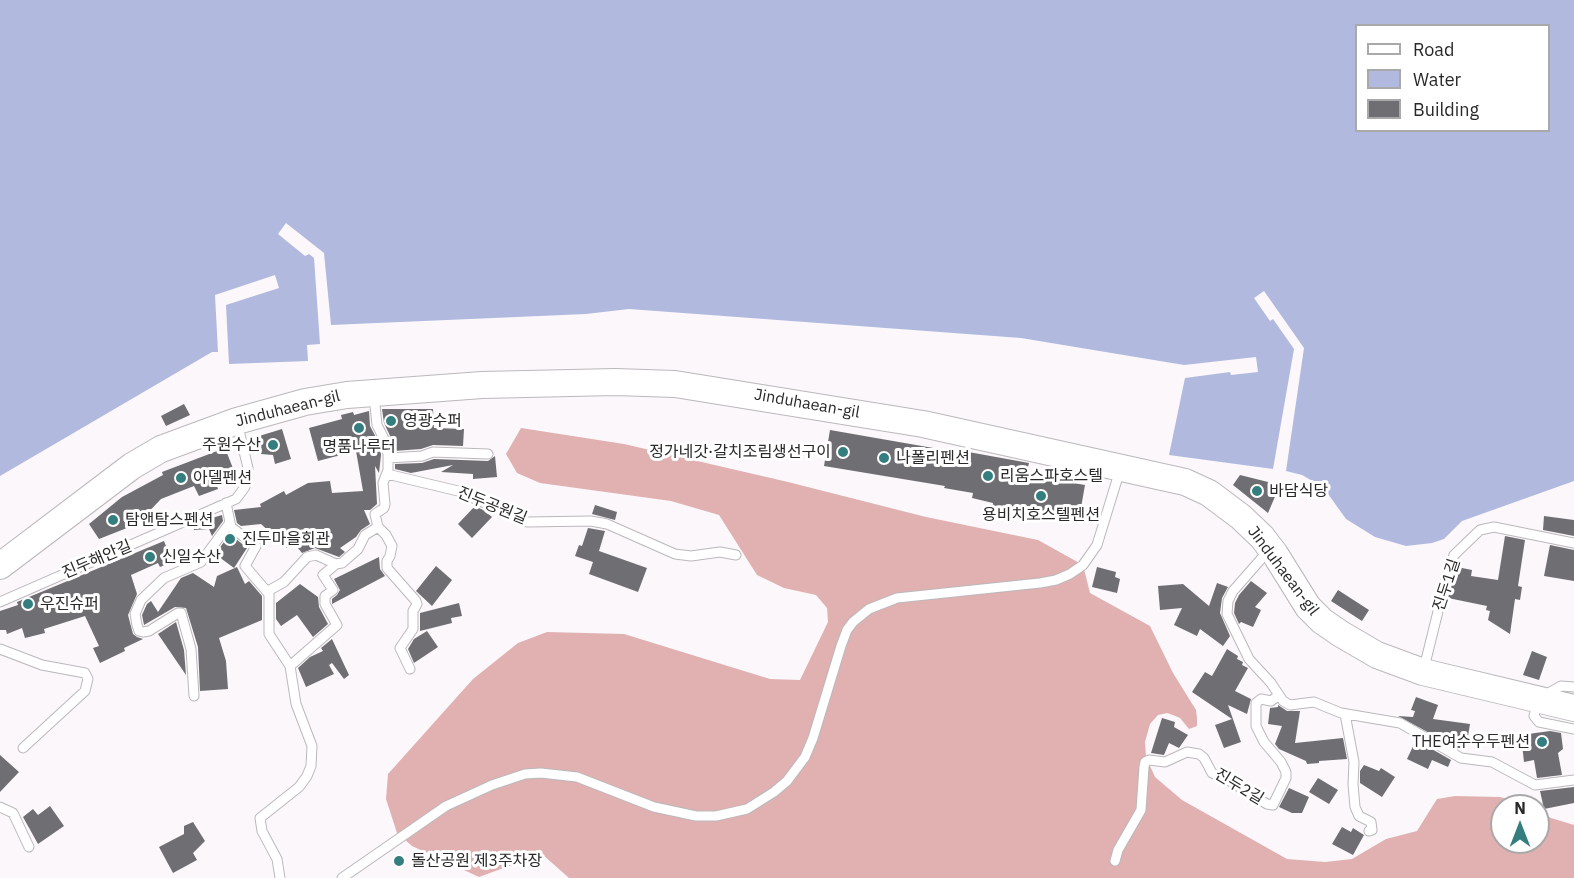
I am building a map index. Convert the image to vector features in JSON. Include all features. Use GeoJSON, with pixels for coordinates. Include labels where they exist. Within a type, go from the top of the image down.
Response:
{"type":"FeatureCollection","features":[{"type":"Feature","properties":{"kind":"street","name":"Jinduhaean-gil"},"geometry":{"type":"LineString","coordinates":[[0,566],[161,449],[237,421],[305,402],[348,395],[482,386],[615,382],[675,384],[923,424],[1185,482],[1209,492],[1241,517],[1270,548],[1300,597],[1322,621],[1377,655],[1423,672],[1574,708]]}},
{"type":"Feature","properties":{"kind":"lane"},"geometry":{"type":"LineString","coordinates":[[374,393],[377,425],[388,448],[387,474],[383,483],[385,504],[384,508],[375,514],[378,527],[392,546],[387,568],[417,604],[412,610],[413,629],[400,648],[410,669]]}},
{"type":"Feature","properties":{"kind":"lane"},"geometry":{"type":"LineString","coordinates":[[237,421],[248,462],[248,478],[242,493],[226,503],[229,524],[233,530],[255,543],[256,548],[245,566],[268,591],[270,598],[269,634],[290,666],[296,704],[310,737],[312,756],[307,776],[298,787],[260,819],[262,831],[277,859],[280,878]]}},
{"type":"Feature","properties":{"kind":"lane"},"geometry":{"type":"LineString","coordinates":[[388,458],[422,456],[433,452],[488,454]]}},
{"type":"Feature","properties":{"kind":"lane"},"geometry":{"type":"LineString","coordinates":[[342,878],[446,806],[492,785],[525,774],[541,773],[577,777],[654,807],[696,816],[734,814],[760,803],[787,781],[805,757],[841,646],[853,622],[869,609],[897,598],[1040,583],[1070,574],[1083,565],[1097,545],[1121,466]]}},
{"type":"Feature","properties":{"kind":"lane","name":"진두공원길"},"geometry":{"type":"LineString","coordinates":[[387,474],[458,491],[527,522],[591,521],[607,524],[675,554],[691,556],[720,552],[736,555]]}},
{"type":"Feature","properties":{"kind":"lane","name":"진두해안길"},"geometry":{"type":"LineString","coordinates":[[0,602],[226,503]]}},
{"type":"Feature","properties":{"kind":"lane"},"geometry":{"type":"LineString","coordinates":[[194,696],[191,649],[181,613],[143,632],[139,631],[136,625],[135,614],[141,600],[164,578],[201,562],[229,524]]}},
{"type":"Feature","properties":{"kind":"lane"},"geometry":{"type":"LineString","coordinates":[[290,666],[337,625],[324,604],[325,596],[333,590],[323,575],[336,564],[346,561],[358,549],[365,535],[378,527]]}},
{"type":"Feature","properties":{"kind":"lane","name":"진두1길"},"geometry":{"type":"LineString","coordinates":[[1423,672],[1454,555],[1480,530],[1494,527],[1574,543]]}},
{"type":"Feature","properties":{"kind":"lane"},"geometry":{"type":"LineString","coordinates":[[1270,548],[1233,591],[1228,602],[1227,614],[1249,659],[1283,701],[1290,705],[1314,702],[1345,714],[1401,723],[1461,758],[1492,762],[1535,785],[1574,780]]}},
{"type":"Feature","properties":{"kind":"lane"},"geometry":{"type":"LineString","coordinates":[[268,591],[284,582],[307,557],[315,555],[336,564]]}},
{"type":"Feature","properties":{"kind":"lane"},"geometry":{"type":"LineString","coordinates":[[0,649],[42,665],[85,673],[88,679],[85,691],[23,748]]}},
{"type":"Feature","properties":{"kind":"lane"},"geometry":{"type":"LineString","coordinates":[[1574,687],[1561,686],[1538,699],[1534,716],[1536,720],[1574,729]]}},
{"type":"Feature","properties":{"kind":"lane","name":"진두2길"},"geometry":{"type":"LineString","coordinates":[[1115,861],[1118,850],[1142,810],[1144,767],[1145,762],[1149,760],[1165,762],[1187,752],[1199,754],[1212,773],[1267,804],[1273,805],[1286,778],[1286,772],[1281,762],[1264,742],[1256,726],[1256,703],[1261,699],[1271,701],[1279,695]]}},
{"type":"Feature","properties":{"kind":"lane"},"geometry":{"type":"LineString","coordinates":[[1345,714],[1354,762],[1355,807],[1359,816],[1371,822],[1369,831]]}},
{"type":"Feature","properties":{"kind":"lane"},"geometry":{"type":"LineString","coordinates":[[0,807],[13,813],[29,847]]}},
{"type":"Feature","properties":{"kind":"shaded area"},"geometry":{"type":"Polygon","coordinates":[[[521,428],[624,444],[926,517],[1038,540],[1083,565],[1090,593],[1150,626],[1173,673],[1196,710],[1197,726],[1189,729],[1180,718],[1167,713],[1158,715],[1150,724],[1145,742],[1146,757],[1155,777],[1182,800],[1287,859],[1325,862],[1352,859],[1386,839],[1417,831],[1437,799],[1455,796],[1490,797],[1490,854],[1550,854],[1550,817],[1574,825],[1574,878],[569,878],[542,854],[479,877],[412,846],[397,833],[386,799],[388,774],[473,679],[518,643],[547,632],[624,634],[770,679],[800,680],[828,622],[827,608],[816,595],[784,588],[757,575],[719,515],[671,501],[540,483],[517,473],[506,454],[521,428]]]}},
{"type":"Feature","properties":{"kind":"water"},"geometry":{"type":"Polygon","coordinates":[[[0,0],[1574,0],[1574,481],[1462,521],[1444,539],[1432,543],[1406,546],[1375,537],[1346,519],[1323,487],[1302,475],[1286,471],[1304,348],[1264,291],[1254,298],[1270,321],[1273,319],[1294,349],[1273,469],[1169,455],[1185,378],[1230,372],[1231,375],[1258,372],[1256,357],[1184,365],[1021,338],[629,309],[586,314],[331,325],[324,253],[286,223],[278,234],[305,256],[309,254],[314,258],[320,344],[307,345],[308,361],[229,364],[226,305],[279,288],[275,275],[215,295],[218,352],[212,352],[0,476],[0,0]]]}},
{"type":"Feature","properties":{"kind":"building"},"geometry":{"type":"Polygon","coordinates":[[[184,404],[190,415],[166,426],[161,416],[184,404]]]}},
{"type":"Feature","properties":{"kind":"building"},"geometry":{"type":"Polygon","coordinates":[[[382,409],[433,409],[434,428],[464,429],[463,446],[433,445],[421,449],[394,451],[384,423],[382,409]]]}},
{"type":"Feature","properties":{"kind":"building"},"geometry":{"type":"Polygon","coordinates":[[[369,411],[370,426],[379,443],[381,455],[379,473],[375,466],[377,504],[370,510],[364,510],[370,524],[340,548],[345,552],[339,557],[315,548],[302,553],[293,542],[287,548],[261,524],[241,526],[237,523],[234,510],[261,507],[260,504],[284,491],[286,495],[308,483],[330,481],[332,493],[363,491],[356,451],[318,461],[309,428],[342,419],[341,415],[353,412],[354,415],[369,411]]]}},
{"type":"Feature","properties":{"kind":"building"},"geometry":{"type":"Polygon","coordinates":[[[282,429],[291,459],[275,464],[273,455],[261,454],[256,437],[282,429]]]}},
{"type":"Feature","properties":{"kind":"building"},"geometry":{"type":"Polygon","coordinates":[[[830,430],[939,449],[936,466],[963,451],[1029,463],[1026,475],[1085,485],[1079,519],[1020,508],[1019,514],[992,509],[993,503],[972,498],[973,493],[944,488],[945,486],[824,466],[830,430]]]}},
{"type":"Feature","properties":{"kind":"building"},"geometry":{"type":"Polygon","coordinates":[[[225,448],[234,471],[214,478],[218,489],[199,496],[194,486],[161,499],[137,524],[99,539],[89,524],[122,497],[163,475],[162,472],[225,448]]]}},
{"type":"Feature","properties":{"kind":"building"},"geometry":{"type":"Polygon","coordinates":[[[495,456],[497,477],[473,479],[473,474],[441,472],[453,465],[411,473],[395,469],[395,464],[422,463],[434,459],[488,461],[495,456]]]}},
{"type":"Feature","properties":{"kind":"building"},"geometry":{"type":"Polygon","coordinates":[[[1240,475],[1280,485],[1268,513],[1233,485],[1240,475]]]}},
{"type":"Feature","properties":{"kind":"building"},"geometry":{"type":"Polygon","coordinates":[[[595,505],[617,512],[615,520],[592,514],[595,505]]]}},
{"type":"Feature","properties":{"kind":"building"},"geometry":{"type":"Polygon","coordinates":[[[475,506],[492,517],[472,538],[458,524],[475,506]]]}},
{"type":"Feature","properties":{"kind":"building"},"geometry":{"type":"Polygon","coordinates":[[[222,515],[223,521],[212,536],[209,529],[194,530],[193,526],[222,515]]]}},
{"type":"Feature","properties":{"kind":"building"},"geometry":{"type":"Polygon","coordinates":[[[1544,516],[1574,520],[1574,536],[1543,530],[1544,516]]]}},
{"type":"Feature","properties":{"kind":"building"},"geometry":{"type":"Polygon","coordinates":[[[588,528],[605,531],[599,551],[647,568],[638,592],[589,574],[593,562],[575,556],[579,545],[582,546],[588,528]]]}},
{"type":"Feature","properties":{"kind":"building","name":"진두마을회관"},"geometry":{"type":"Polygon","coordinates":[[[230,534],[247,548],[234,568],[215,554],[230,534]]]}},
{"type":"Feature","properties":{"kind":"building"},"geometry":{"type":"Polygon","coordinates":[[[1505,536],[1525,540],[1518,586],[1522,587],[1520,600],[1515,599],[1510,634],[1488,620],[1490,611],[1486,610],[1487,606],[1448,598],[1457,567],[1472,570],[1471,576],[1498,580],[1505,536]]]}},
{"type":"Feature","properties":{"kind":"building"},"geometry":{"type":"Polygon","coordinates":[[[164,541],[172,562],[160,567],[158,563],[131,575],[137,594],[128,615],[133,634],[143,639],[124,648],[125,651],[100,663],[93,648],[99,646],[85,616],[44,629],[45,633],[25,638],[22,628],[7,634],[6,630],[0,630],[0,611],[164,541]]]}},
{"type":"Feature","properties":{"kind":"building"},"geometry":{"type":"Polygon","coordinates":[[[1550,545],[1574,550],[1574,581],[1544,576],[1550,545]]]}},
{"type":"Feature","properties":{"kind":"building"},"geometry":{"type":"Polygon","coordinates":[[[379,557],[380,569],[385,576],[332,604],[332,599],[340,590],[334,579],[379,557]]]}},
{"type":"Feature","properties":{"kind":"building"},"geometry":{"type":"Polygon","coordinates":[[[436,566],[452,580],[432,606],[416,591],[436,566]]]}},
{"type":"Feature","properties":{"kind":"building"},"geometry":{"type":"Polygon","coordinates":[[[237,567],[245,584],[249,581],[262,596],[262,620],[219,638],[226,661],[228,689],[200,691],[198,647],[186,608],[175,607],[144,625],[142,615],[151,601],[158,612],[181,578],[193,573],[214,587],[217,576],[237,567]]]}},
{"type":"Feature","properties":{"kind":"building"},"geometry":{"type":"Polygon","coordinates":[[[1097,567],[1116,572],[1115,577],[1120,579],[1117,593],[1092,587],[1097,567]]]}},
{"type":"Feature","properties":{"kind":"building"},"geometry":{"type":"Polygon","coordinates":[[[1251,581],[1267,593],[1255,607],[1261,610],[1253,627],[1241,622],[1239,624],[1234,613],[1239,595],[1251,581]]]}},
{"type":"Feature","properties":{"kind":"building"},"geometry":{"type":"Polygon","coordinates":[[[1217,583],[1228,587],[1222,598],[1220,613],[1230,636],[1223,646],[1200,629],[1197,636],[1174,625],[1182,608],[1160,610],[1158,586],[1183,584],[1209,606],[1217,583]]]}},
{"type":"Feature","properties":{"kind":"building"},"geometry":{"type":"Polygon","coordinates":[[[300,584],[318,597],[319,607],[328,624],[313,637],[297,615],[281,626],[276,619],[276,603],[300,584]]]}},
{"type":"Feature","properties":{"kind":"building"},"geometry":{"type":"Polygon","coordinates":[[[1338,590],[1369,610],[1362,621],[1331,601],[1338,590]]]}},
{"type":"Feature","properties":{"kind":"building"},"geometry":{"type":"Polygon","coordinates":[[[459,603],[462,616],[451,618],[452,623],[420,631],[420,613],[459,603]]]}},
{"type":"Feature","properties":{"kind":"building"},"geometry":{"type":"Polygon","coordinates":[[[176,622],[184,650],[186,675],[158,634],[176,622]]]}},
{"type":"Feature","properties":{"kind":"building"},"geometry":{"type":"Polygon","coordinates":[[[427,631],[438,647],[414,663],[408,649],[414,639],[427,631]]]}},
{"type":"Feature","properties":{"kind":"building"},"geometry":{"type":"Polygon","coordinates":[[[332,639],[349,675],[344,679],[332,663],[329,665],[334,674],[306,687],[298,668],[310,657],[323,651],[321,648],[332,639]]]}},
{"type":"Feature","properties":{"kind":"building"},"geometry":{"type":"Polygon","coordinates":[[[1227,649],[1238,656],[1237,659],[1243,662],[1242,665],[1248,668],[1235,691],[1251,699],[1247,714],[1228,705],[1241,742],[1224,748],[1215,725],[1232,719],[1192,692],[1205,672],[1212,676],[1227,649]]]}},
{"type":"Feature","properties":{"kind":"building"},"geometry":{"type":"Polygon","coordinates":[[[1532,651],[1547,657],[1539,680],[1523,675],[1532,651]]]}},
{"type":"Feature","properties":{"kind":"building"},"geometry":{"type":"Polygon","coordinates":[[[1416,697],[1438,705],[1433,719],[1470,724],[1466,748],[1457,748],[1398,716],[1413,717],[1415,711],[1411,710],[1416,697]]]}},
{"type":"Feature","properties":{"kind":"building"},"geometry":{"type":"Polygon","coordinates":[[[1278,705],[1287,711],[1300,711],[1295,743],[1343,738],[1347,759],[1307,764],[1306,761],[1279,749],[1275,744],[1282,726],[1268,724],[1270,708],[1278,707],[1278,705]]]}},
{"type":"Feature","properties":{"kind":"building"},"geometry":{"type":"Polygon","coordinates":[[[1162,718],[1175,722],[1174,727],[1188,735],[1179,748],[1169,743],[1164,755],[1151,753],[1162,718]]]}},
{"type":"Feature","properties":{"kind":"building","name":"THE여수우두펜션"},"geometry":{"type":"Polygon","coordinates":[[[1550,731],[1561,733],[1563,749],[1558,753],[1562,775],[1537,778],[1534,760],[1524,762],[1521,735],[1550,731]]]}},
{"type":"Feature","properties":{"kind":"building"},"geometry":{"type":"Polygon","coordinates":[[[1416,740],[1451,760],[1448,767],[1432,760],[1428,769],[1407,759],[1416,740]]]}},
{"type":"Feature","properties":{"kind":"building"},"geometry":{"type":"Polygon","coordinates":[[[0,755],[19,772],[0,792],[0,755]]]}},
{"type":"Feature","properties":{"kind":"building"},"geometry":{"type":"Polygon","coordinates":[[[1364,765],[1379,771],[1381,768],[1395,777],[1382,797],[1360,783],[1360,771],[1364,765]]]}},
{"type":"Feature","properties":{"kind":"building"},"geometry":{"type":"Polygon","coordinates":[[[1318,778],[1338,790],[1329,804],[1309,792],[1318,778]]]}},
{"type":"Feature","properties":{"kind":"building"},"geometry":{"type":"Polygon","coordinates":[[[1574,787],[1574,803],[1550,808],[1550,794],[1541,794],[1540,791],[1574,787]]]}},
{"type":"Feature","properties":{"kind":"building"},"geometry":{"type":"Polygon","coordinates":[[[1289,788],[1309,797],[1302,813],[1292,813],[1279,807],[1289,788]]]}},
{"type":"Feature","properties":{"kind":"building"},"geometry":{"type":"Polygon","coordinates":[[[50,806],[64,826],[38,844],[23,817],[33,809],[38,815],[50,806]]]}},
{"type":"Feature","properties":{"kind":"building"},"geometry":{"type":"Polygon","coordinates":[[[193,822],[205,841],[193,853],[197,860],[173,873],[159,847],[184,834],[184,826],[193,822]]]}},
{"type":"Feature","properties":{"kind":"building"},"geometry":{"type":"Polygon","coordinates":[[[1342,827],[1351,832],[1353,828],[1364,835],[1353,855],[1332,844],[1342,827]]]}},
{"type":"Feature","properties":{"kind":"place","name":"영광수퍼"},"geometry":{"type":"Point","coordinates":[391,421]}},
{"type":"Feature","properties":{"kind":"place","name":"명품나루터"},"geometry":{"type":"Point","coordinates":[359,428]}},
{"type":"Feature","properties":{"kind":"place","name":"주원수산"},"geometry":{"type":"Point","coordinates":[273,445]}},
{"type":"Feature","properties":{"kind":"place","name":"정가네갓·갈치조림생선구이"},"geometry":{"type":"Point","coordinates":[843,452]}},
{"type":"Feature","properties":{"kind":"place","name":"나폴리펜션"},"geometry":{"type":"Point","coordinates":[884,458]}},
{"type":"Feature","properties":{"kind":"place","name":"리움스파호스텔"},"geometry":{"type":"Point","coordinates":[988,476]}},
{"type":"Feature","properties":{"kind":"place","name":"아델펜션"},"geometry":{"type":"Point","coordinates":[181,478]}},
{"type":"Feature","properties":{"kind":"place","name":"바담식당"},"geometry":{"type":"Point","coordinates":[1257,491]}},
{"type":"Feature","properties":{"kind":"place","name":"용비치호스텔펜션"},"geometry":{"type":"Point","coordinates":[1041,496]}},
{"type":"Feature","properties":{"kind":"place","name":"탐앤탐스펜션"},"geometry":{"type":"Point","coordinates":[113,520]}},
{"type":"Feature","properties":{"kind":"place","name":"진두마을회관"},"geometry":{"type":"Point","coordinates":[230,539]}},
{"type":"Feature","properties":{"kind":"place","name":"신일수산"},"geometry":{"type":"Point","coordinates":[150,557]}},
{"type":"Feature","properties":{"kind":"place","name":"우진슈퍼"},"geometry":{"type":"Point","coordinates":[28,604]}},
{"type":"Feature","properties":{"kind":"place","name":"THE여수우두펜션"},"geometry":{"type":"Point","coordinates":[1542,742]}},
{"type":"Feature","properties":{"kind":"place","name":"돌산공원 제3주차장"},"geometry":{"type":"Point","coordinates":[399,861]}}]}
